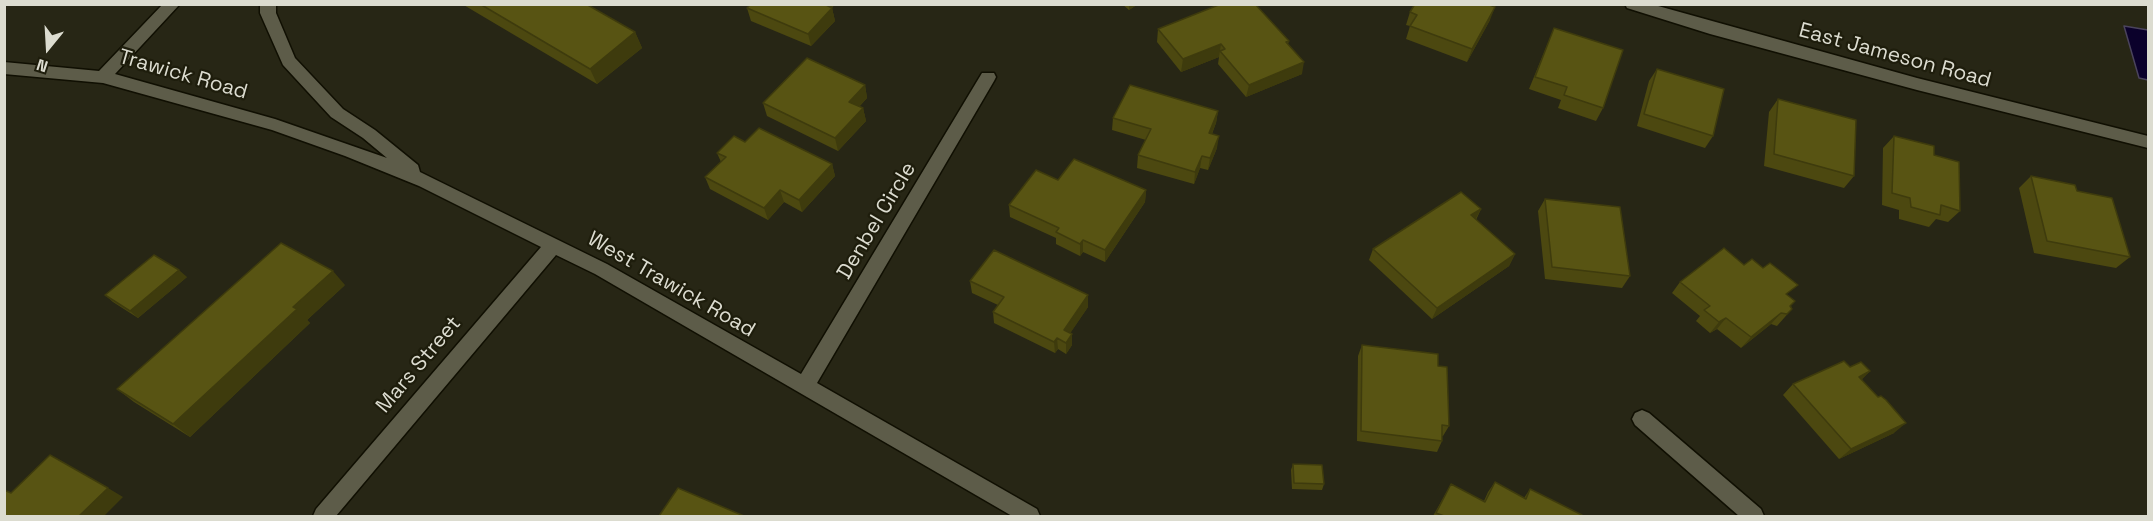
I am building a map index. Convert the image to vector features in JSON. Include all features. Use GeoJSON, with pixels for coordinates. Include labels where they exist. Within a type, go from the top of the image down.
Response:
{"type":"FeatureCollection","features":[{"type":"Feature","properties":{"kind":"street","name":"Trawick Road"},"geometry":{"type":"LineString","coordinates":[[173,4],[103,77],[275,125]]}},
{"type":"Feature","properties":{"kind":"street"},"geometry":{"type":"LineString","coordinates":[[268,4],[268,14],[289,62],[337,113],[369,134],[425,181]]}},
{"type":"Feature","properties":{"kind":"street","name":"East Jameson Road"},"geometry":{"type":"LineString","coordinates":[[1632,4],[1710,28],[1906,81],[2148,142]]}},
{"type":"Feature","properties":{"kind":"street"},"geometry":{"type":"LineString","coordinates":[[4,68],[103,77]]}},
{"type":"Feature","properties":{"kind":"street","name":"Denbel Circle"},"geometry":{"type":"LineString","coordinates":[[804,387],[988,77]]}},
{"type":"Feature","properties":{"kind":"street","name":"West Trawick Road"},"geometry":{"type":"LineString","coordinates":[[275,125],[351,151],[425,181],[601,269],[1030,516]]}},
{"type":"Feature","properties":{"kind":"street","name":"Mars Street"},"geometry":{"type":"LineString","coordinates":[[323,516],[554,245]]}},
{"type":"Feature","properties":{"kind":"street"},"geometry":{"type":"LineString","coordinates":[[1642,418],[1754,516]]}},
{"type":"Feature","properties":{"kind":"shaded area"},"geometry":{"type":"Polygon","coordinates":[[[2124,26],[2148,30],[2148,80],[2139,78],[2124,26]]]}},
{"type":"Feature","properties":{"kind":"building"},"geometry":{"type":"Polygon","coordinates":[[[480,4],[586,4],[635,32],[590,69],[480,4]]]}},
{"type":"Feature","properties":{"kind":"building"},"geometry":{"type":"Polygon","coordinates":[[[751,4],[824,4],[832,8],[808,34],[747,8],[751,4]]]}},
{"type":"Feature","properties":{"kind":"building"},"geometry":{"type":"Polygon","coordinates":[[[1221,4],[1255,4],[1289,41],[1286,42],[1304,62],[1249,85],[1220,51],[1225,49],[1221,44],[1183,59],[1158,29],[1221,4]]]}},
{"type":"Feature","properties":{"kind":"building"},"geometry":{"type":"Polygon","coordinates":[[[1415,4],[1487,4],[1495,7],[1472,49],[1410,26],[1417,15],[1410,12],[1415,4]]]}},
{"type":"Feature","properties":{"kind":"building"},"geometry":{"type":"Polygon","coordinates":[[[1554,28],[1623,50],[1603,108],[1564,95],[1567,87],[1535,77],[1554,28]]]}},
{"type":"Feature","properties":{"kind":"building"},"geometry":{"type":"Polygon","coordinates":[[[807,58],[865,85],[849,102],[863,108],[835,138],[763,103],[807,58]]]}},
{"type":"Feature","properties":{"kind":"building"},"geometry":{"type":"Polygon","coordinates":[[[1657,69],[1724,89],[1713,136],[1644,114],[1657,69]]]}},
{"type":"Feature","properties":{"kind":"building"},"geometry":{"type":"Polygon","coordinates":[[[1130,85],[1218,111],[1209,133],[1219,136],[1210,158],[1202,156],[1195,172],[1138,155],[1151,129],[1113,118],[1130,85]]]}},
{"type":"Feature","properties":{"kind":"building"},"geometry":{"type":"Polygon","coordinates":[[[1778,99],[1856,120],[1854,176],[1774,154],[1778,99]]]}},
{"type":"Feature","properties":{"kind":"building"},"geometry":{"type":"Polygon","coordinates":[[[759,128],[832,164],[799,200],[780,190],[764,208],[705,177],[726,157],[717,153],[734,136],[745,142],[759,128]]]}},
{"type":"Feature","properties":{"kind":"building"},"geometry":{"type":"Polygon","coordinates":[[[1894,136],[1934,146],[1934,155],[1959,162],[1960,211],[1941,205],[1940,215],[1911,207],[1910,198],[1892,193],[1894,136]]]}},
{"type":"Feature","properties":{"kind":"building"},"geometry":{"type":"Polygon","coordinates":[[[1074,159],[1146,190],[1105,250],[1083,240],[1080,244],[1056,232],[1059,228],[1009,205],[1036,170],[1058,180],[1074,159]]]}},
{"type":"Feature","properties":{"kind":"building"},"geometry":{"type":"Polygon","coordinates":[[[2031,176],[2075,185],[2077,191],[2112,198],[2130,257],[2047,241],[2031,176]]]}},
{"type":"Feature","properties":{"kind":"building"},"geometry":{"type":"Polygon","coordinates":[[[1461,192],[1481,209],[1471,215],[1515,254],[1437,308],[1373,249],[1461,192]]]}},
{"type":"Feature","properties":{"kind":"building"},"geometry":{"type":"Polygon","coordinates":[[[1545,199],[1620,207],[1630,276],[1552,267],[1545,199]]]}},
{"type":"Feature","properties":{"kind":"building"},"geometry":{"type":"Polygon","coordinates":[[[281,243],[333,271],[293,307],[297,309],[173,424],[117,389],[281,243]]]}},
{"type":"Feature","properties":{"kind":"building"},"geometry":{"type":"Polygon","coordinates":[[[1724,248],[1744,265],[1752,259],[1763,268],[1770,263],[1798,285],[1786,294],[1795,301],[1790,306],[1792,309],[1787,314],[1781,313],[1751,337],[1726,318],[1719,322],[1704,310],[1710,306],[1680,282],[1724,248]]]}},
{"type":"Feature","properties":{"kind":"building"},"geometry":{"type":"Polygon","coordinates":[[[994,250],[1088,295],[1064,330],[1072,334],[1066,343],[1057,338],[1054,342],[993,312],[1004,297],[970,281],[994,250]]]}},
{"type":"Feature","properties":{"kind":"building"},"geometry":{"type":"Polygon","coordinates":[[[154,255],[179,270],[130,311],[105,295],[154,255]]]}},
{"type":"Feature","properties":{"kind":"building"},"geometry":{"type":"Polygon","coordinates":[[[1362,345],[1438,354],[1438,366],[1447,367],[1449,426],[1442,425],[1442,441],[1361,431],[1362,345]]]}},
{"type":"Feature","properties":{"kind":"building"},"geometry":{"type":"Polygon","coordinates":[[[1844,361],[1850,367],[1861,362],[1870,371],[1859,377],[1878,397],[1881,396],[1886,400],[1906,423],[1851,449],[1793,384],[1844,361]]]}},
{"type":"Feature","properties":{"kind":"building"},"geometry":{"type":"Polygon","coordinates":[[[50,455],[108,488],[79,516],[4,516],[4,490],[11,493],[50,455]]]}},
{"type":"Feature","properties":{"kind":"building"},"geometry":{"type":"Polygon","coordinates":[[[1293,464],[1322,465],[1324,484],[1294,483],[1293,464]]]}},
{"type":"Feature","properties":{"kind":"building"},"geometry":{"type":"Polygon","coordinates":[[[1495,482],[1526,499],[1530,489],[1582,516],[1444,516],[1436,513],[1451,484],[1485,502],[1495,482]]]}},
{"type":"Feature","properties":{"kind":"building"},"geometry":{"type":"Polygon","coordinates":[[[678,488],[744,516],[659,516],[678,488]]]}}]}
